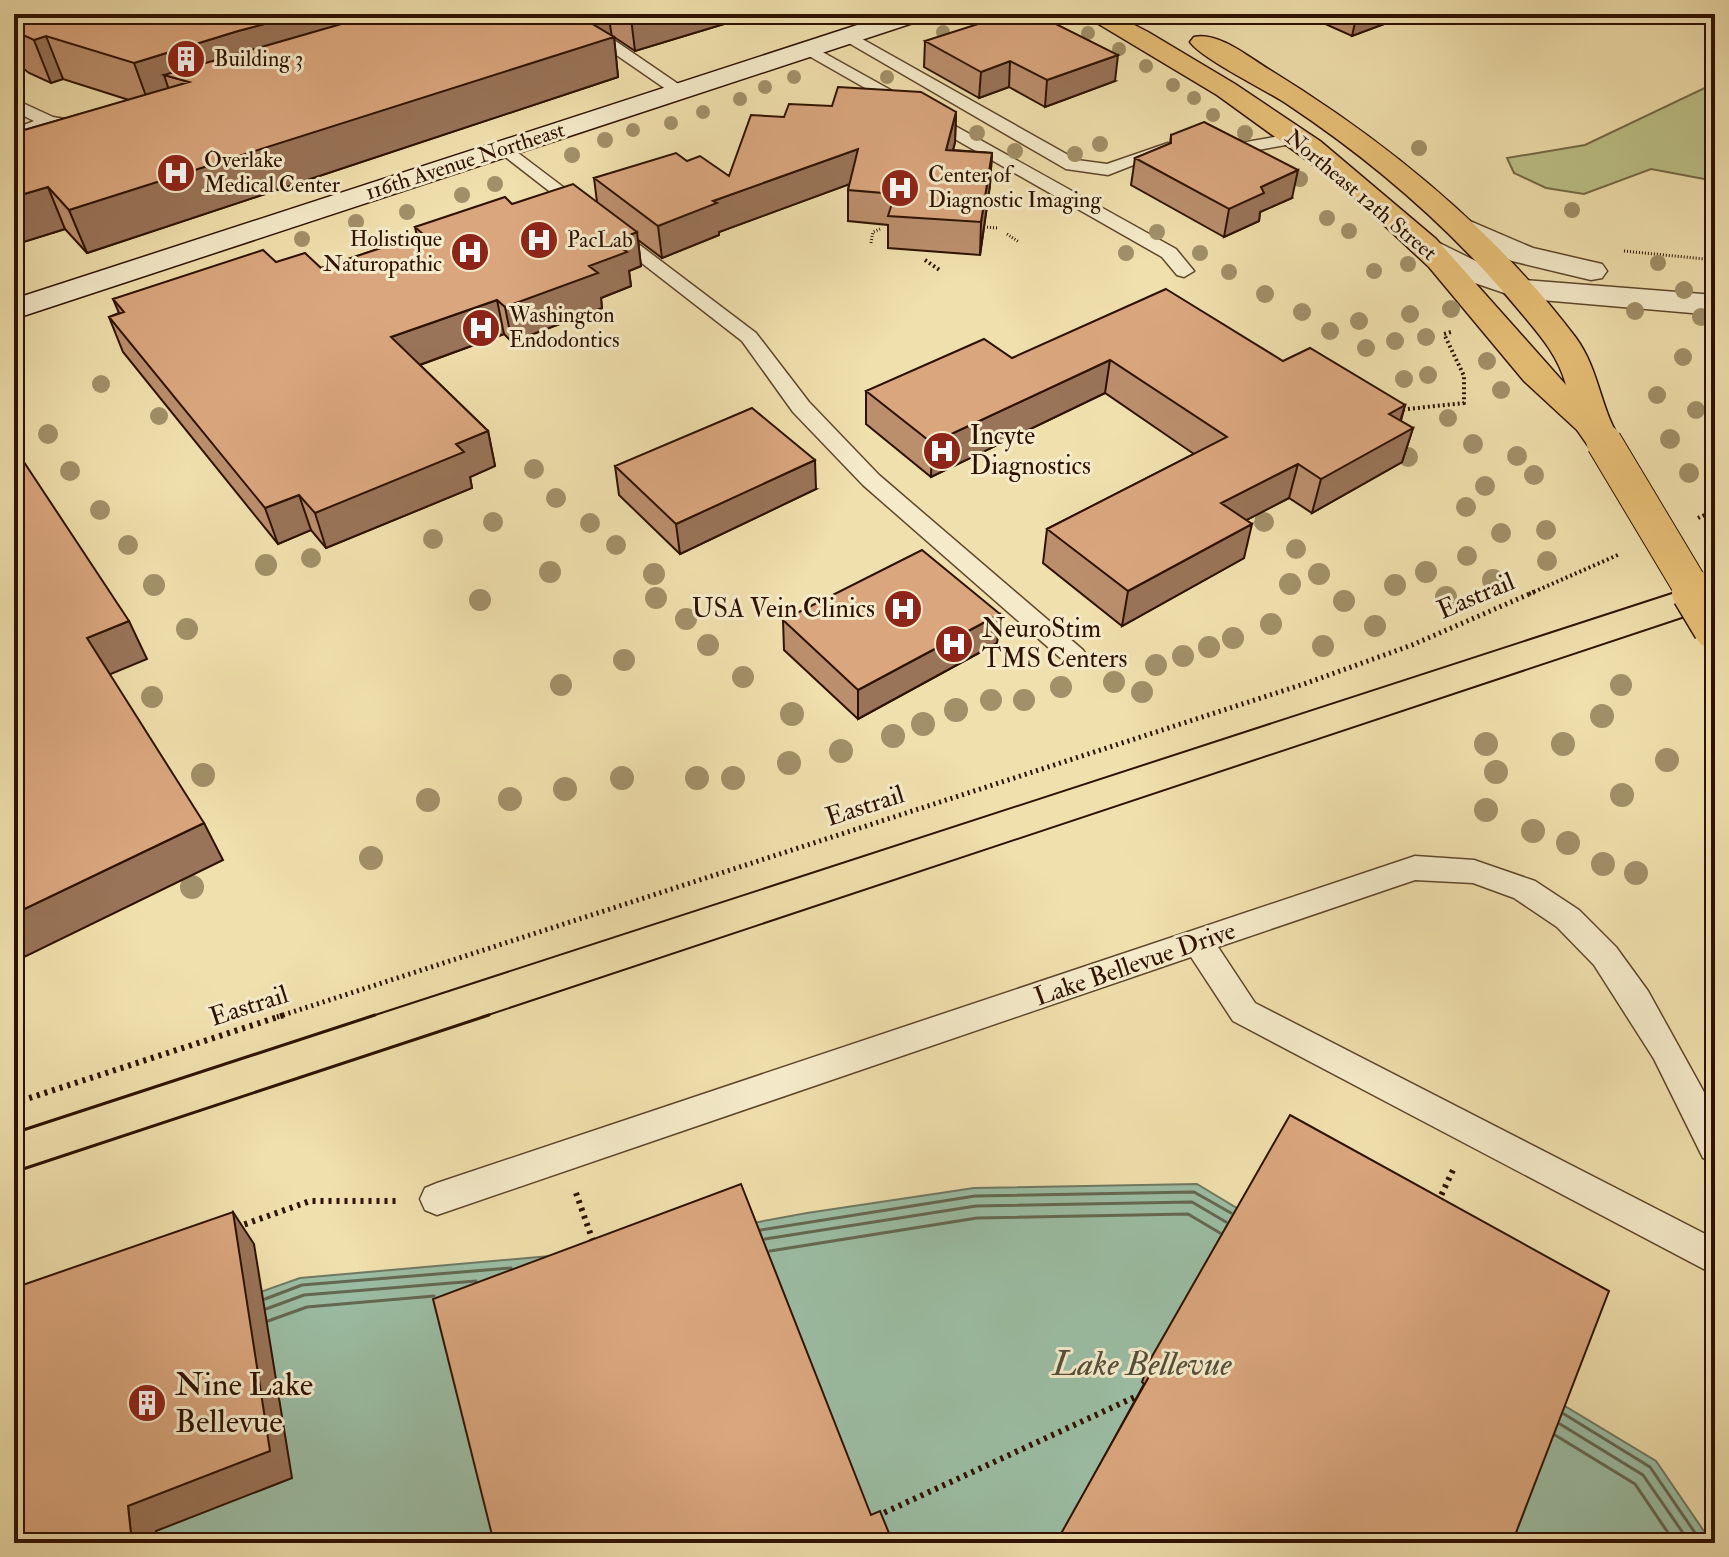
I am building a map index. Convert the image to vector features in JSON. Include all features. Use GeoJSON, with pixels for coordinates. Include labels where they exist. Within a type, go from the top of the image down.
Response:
{"type":"FeatureCollection","features":[{"type":"Feature","properties":{"kind":"main road","name":"116th Avenue Northeast"},"geometry":{"type":"LineString","coordinates":[[14,309],[916,14]]}},
{"type":"Feature","properties":{"kind":"main road","name":"Northeast 12th Street"},"geometry":{"type":"LineString","coordinates":[[1094,14],[1188,66],[1297,138],[1425,245],[1538,376],[1598,432]]}},
{"type":"Feature","properties":{"kind":"main road","name":"Northeast 12th Street"},"geometry":{"type":"LineString","coordinates":[[1181,31],[1264,77],[1326,117],[1401,174],[1458,225],[1519,289],[1578,367],[1598,432],[1715,627]]}},
{"type":"Feature","properties":{"kind":"main road"},"geometry":{"type":"LineString","coordinates":[[1458,225],[1494,245],[1554,264],[1588,270],[1715,280]]}},
{"type":"Feature","properties":{"kind":"main road"},"geometry":{"type":"LineString","coordinates":[[1425,245],[1471,271],[1519,289],[1715,305]]}},
{"type":"Feature","properties":{"kind":"lane"},"geometry":{"type":"LineString","coordinates":[[565,14],[679,90]]}},
{"type":"Feature","properties":{"kind":"lane"},"geometry":{"type":"LineString","coordinates":[[848,36],[1072,165],[1108,170],[1187,140],[1246,147],[1297,138]]}},
{"type":"Feature","properties":{"kind":"lane"},"geometry":{"type":"LineString","coordinates":[[808,49],[1169,253],[1184,271]]}},
{"type":"Feature","properties":{"kind":"lane"},"geometry":{"type":"LineString","coordinates":[[14,104],[52,123],[86,131]]}},
{"type":"Feature","properties":{"kind":"lane"},"geometry":{"type":"LineString","coordinates":[[14,137],[29,128],[52,123]]}},
{"type":"Feature","properties":{"kind":"lane"},"geometry":{"type":"LineString","coordinates":[[505,148],[749,337],[801,407],[871,480],[1074,656]]}},
{"type":"Feature","properties":{"kind":"lane","name":"Lake Bellevue Drive"},"geometry":{"type":"LineString","coordinates":[[437,1199],[1415,868],[1443,866],[1483,873],[1532,893],[1575,925],[1615,963],[1649,1013],[1715,1147]]}},
{"type":"Feature","properties":{"kind":"lane"},"geometry":{"type":"LineString","coordinates":[[1198,942],[1244,1012],[1715,1258]]}},
{"type":"Feature","properties":{"kind":"path"},"geometry":{"type":"LineString","coordinates":[[1674,14],[1715,24]]}},
{"type":"Feature","properties":{"kind":"path"},"geometry":{"type":"LineString","coordinates":[[984,227],[998,228]]}},
{"type":"Feature","properties":{"kind":"path"},"geometry":{"type":"LineString","coordinates":[[871,243],[873,232],[880,229]]}},
{"type":"Feature","properties":{"kind":"path"},"geometry":{"type":"LineString","coordinates":[[1007,234],[1019,242]]}},
{"type":"Feature","properties":{"kind":"path"},"geometry":{"type":"LineString","coordinates":[[1612,250],[1715,260]]}},
{"type":"Feature","properties":{"kind":"path"},"geometry":{"type":"LineString","coordinates":[[925,260],[941,271]]}},
{"type":"Feature","properties":{"kind":"path"},"geometry":{"type":"LineString","coordinates":[[1398,410],[1464,403],[1467,392],[1461,361],[1444,334],[1458,329]]}},
{"type":"Feature","properties":{"kind":"path"},"geometry":{"type":"LineString","coordinates":[[1688,522],[1715,510]]}},
{"type":"Feature","properties":{"kind":"path","name":"Eastrail"},"geometry":{"type":"LineString","coordinates":[[14,1103],[1304,684],[1412,645],[1621,553]]}},
{"type":"Feature","properties":{"kind":"path"},"geometry":{"type":"LineString","coordinates":[[1431,1216],[1472,1131]]}},
{"type":"Feature","properties":{"kind":"path"},"geometry":{"type":"LineString","coordinates":[[564,1158],[596,1252]]}},
{"type":"Feature","properties":{"kind":"path"},"geometry":{"type":"LineString","coordinates":[[221,1232],[310,1201],[437,1199]]}},
{"type":"Feature","properties":{"kind":"path"},"geometry":{"type":"LineString","coordinates":[[862,1523],[1137,1396],[1150,1405]]}},
{"type":"Feature","properties":{"kind":"shaded area"},"geometry":{"type":"Polygon","coordinates":[[[1715,83],[1715,181],[1651,169],[1584,194],[1546,188],[1514,173],[1507,158],[1585,145],[1715,83]]]}},
{"type":"Feature","properties":{"kind":"water","name":"Lake Bellevue"},"geometry":{"type":"Polygon","coordinates":[[[1197,1184],[1656,1461],[1712,1543],[14,1543],[14,1379],[300,1278],[596,1252],[807,1213],[974,1188],[1197,1184]]]}},
{"type":"Feature","properties":{"kind":"building"},"geometry":{"type":"Polygon","coordinates":[[[14,14],[302,14],[134,63],[46,36],[34,40],[14,31],[14,14]]]}},
{"type":"Feature","properties":{"kind":"building"},"geometry":{"type":"Polygon","coordinates":[[[376,14],[604,14],[609,18],[591,23],[614,37],[69,210],[48,187],[14,197],[14,133],[189,82],[164,75],[376,14]]]}},
{"type":"Feature","properties":{"kind":"building"},"geometry":{"type":"Polygon","coordinates":[[[625,14],[646,14],[631,18],[625,14]]]}},
{"type":"Feature","properties":{"kind":"building"},"geometry":{"type":"Polygon","coordinates":[[[1009,14],[1036,14],[1118,55],[1047,80],[1010,61],[981,72],[925,41],[1009,14]]]}},
{"type":"Feature","properties":{"kind":"building"},"geometry":{"type":"Polygon","coordinates":[[[838,87],[921,92],[956,112],[946,150],[992,153],[981,222],[888,216],[895,194],[848,190],[858,149],[713,201],[717,203],[658,226],[594,178],[676,153],[687,161],[700,156],[729,176],[751,115],[784,117],[789,104],[832,106],[838,87]]]}},
{"type":"Feature","properties":{"kind":"building"},"geometry":{"type":"Polygon","coordinates":[[[1204,122],[1298,170],[1261,187],[1264,193],[1229,209],[1135,158],[1171,143],[1171,135],[1204,122]]]}},
{"type":"Feature","properties":{"kind":"building"},"geometry":{"type":"Polygon","coordinates":[[[573,184],[637,232],[613,242],[627,252],[589,266],[598,273],[505,307],[497,300],[391,337],[488,431],[456,444],[464,452],[315,513],[299,495],[265,508],[109,317],[124,312],[113,299],[263,250],[276,262],[305,253],[321,268],[423,234],[415,227],[505,197],[512,204],[573,184]]]}},
{"type":"Feature","properties":{"kind":"building"},"geometry":{"type":"Polygon","coordinates":[[[1166,289],[1283,361],[1310,348],[1405,405],[1389,414],[1413,428],[1321,479],[1298,464],[1221,503],[1252,524],[1128,591],[1047,529],[1227,437],[1110,360],[932,443],[866,391],[984,339],[1012,358],[1166,289]]]}},
{"type":"Feature","properties":{"kind":"building"},"geometry":{"type":"Polygon","coordinates":[[[752,408],[815,460],[676,524],[615,466],[752,408]]]}},
{"type":"Feature","properties":{"kind":"building"},"geometry":{"type":"Polygon","coordinates":[[[14,447],[129,621],[87,638],[204,823],[14,914],[14,447]]]}},
{"type":"Feature","properties":{"kind":"building"},"geometry":{"type":"Polygon","coordinates":[[[922,550],[1000,614],[858,690],[783,620],[922,550]]]}},
{"type":"Feature","properties":{"kind":"building"},"geometry":{"type":"Polygon","coordinates":[[[1290,1115],[1609,1291],[1512,1543],[1064,1543],[1058,1539],[1156,1364],[1150,1360],[1290,1115]]]}},
{"type":"Feature","properties":{"kind":"building"},"geometry":{"type":"Polygon","coordinates":[[[741,1184],[871,1515],[880,1511],[893,1543],[494,1543],[433,1299],[741,1184]]]}},
{"type":"Feature","properties":{"kind":"building","name":"Nine Lake Bellevue"},"geometry":{"type":"Polygon","coordinates":[[[233,1212],[270,1451],[128,1506],[132,1543],[14,1543],[14,1288],[233,1212]]]}},
{"type":"Feature","properties":{"kind":"tram line"},"geometry":{"type":"LineString","coordinates":[[369,1017],[1715,579]]}},
{"type":"Feature","properties":{"kind":"tram line"},"geometry":{"type":"LineString","coordinates":[[482,1017],[1715,607]]}},
{"type":"Feature","properties":{"kind":"tram line"},"geometry":{"type":"LineString","coordinates":[[14,1133],[375,1015]]}},
{"type":"Feature","properties":{"kind":"tram line"},"geometry":{"type":"LineString","coordinates":[[14,1172],[489,1015]]}},
{"type":"Feature","properties":{"kind":"place","name":"Building 3"},"geometry":{"type":"Point","coordinates":[186,59]}},
{"type":"Feature","properties":{"kind":"place","name":"Overlake Medical Center"},"geometry":{"type":"Point","coordinates":[176,173]}},
{"type":"Feature","properties":{"kind":"place","name":"Center of Diagnostic Imaging"},"geometry":{"type":"Point","coordinates":[900,188]}},
{"type":"Feature","properties":{"kind":"place","name":"PacLab"},"geometry":{"type":"Point","coordinates":[539,240]}},
{"type":"Feature","properties":{"kind":"place","name":"Holistique Naturopathic"},"geometry":{"type":"Point","coordinates":[470,252]}},
{"type":"Feature","properties":{"kind":"place","name":"Washington Endodontics"},"geometry":{"type":"Point","coordinates":[481,328]}},
{"type":"Feature","properties":{"kind":"place","name":"Incyte Diagnostics"},"geometry":{"type":"Point","coordinates":[942,451]}},
{"type":"Feature","properties":{"kind":"place","name":"USA Vein Clinics"},"geometry":{"type":"Point","coordinates":[903,609]}},
{"type":"Feature","properties":{"kind":"place","name":"NeuroStim TMS Centers"},"geometry":{"type":"Point","coordinates":[954,644]}},
{"type":"Feature","properties":{"kind":"place","name":"Nine Lake Bellevue"},"geometry":{"type":"Point","coordinates":[147,1403]}}]}
